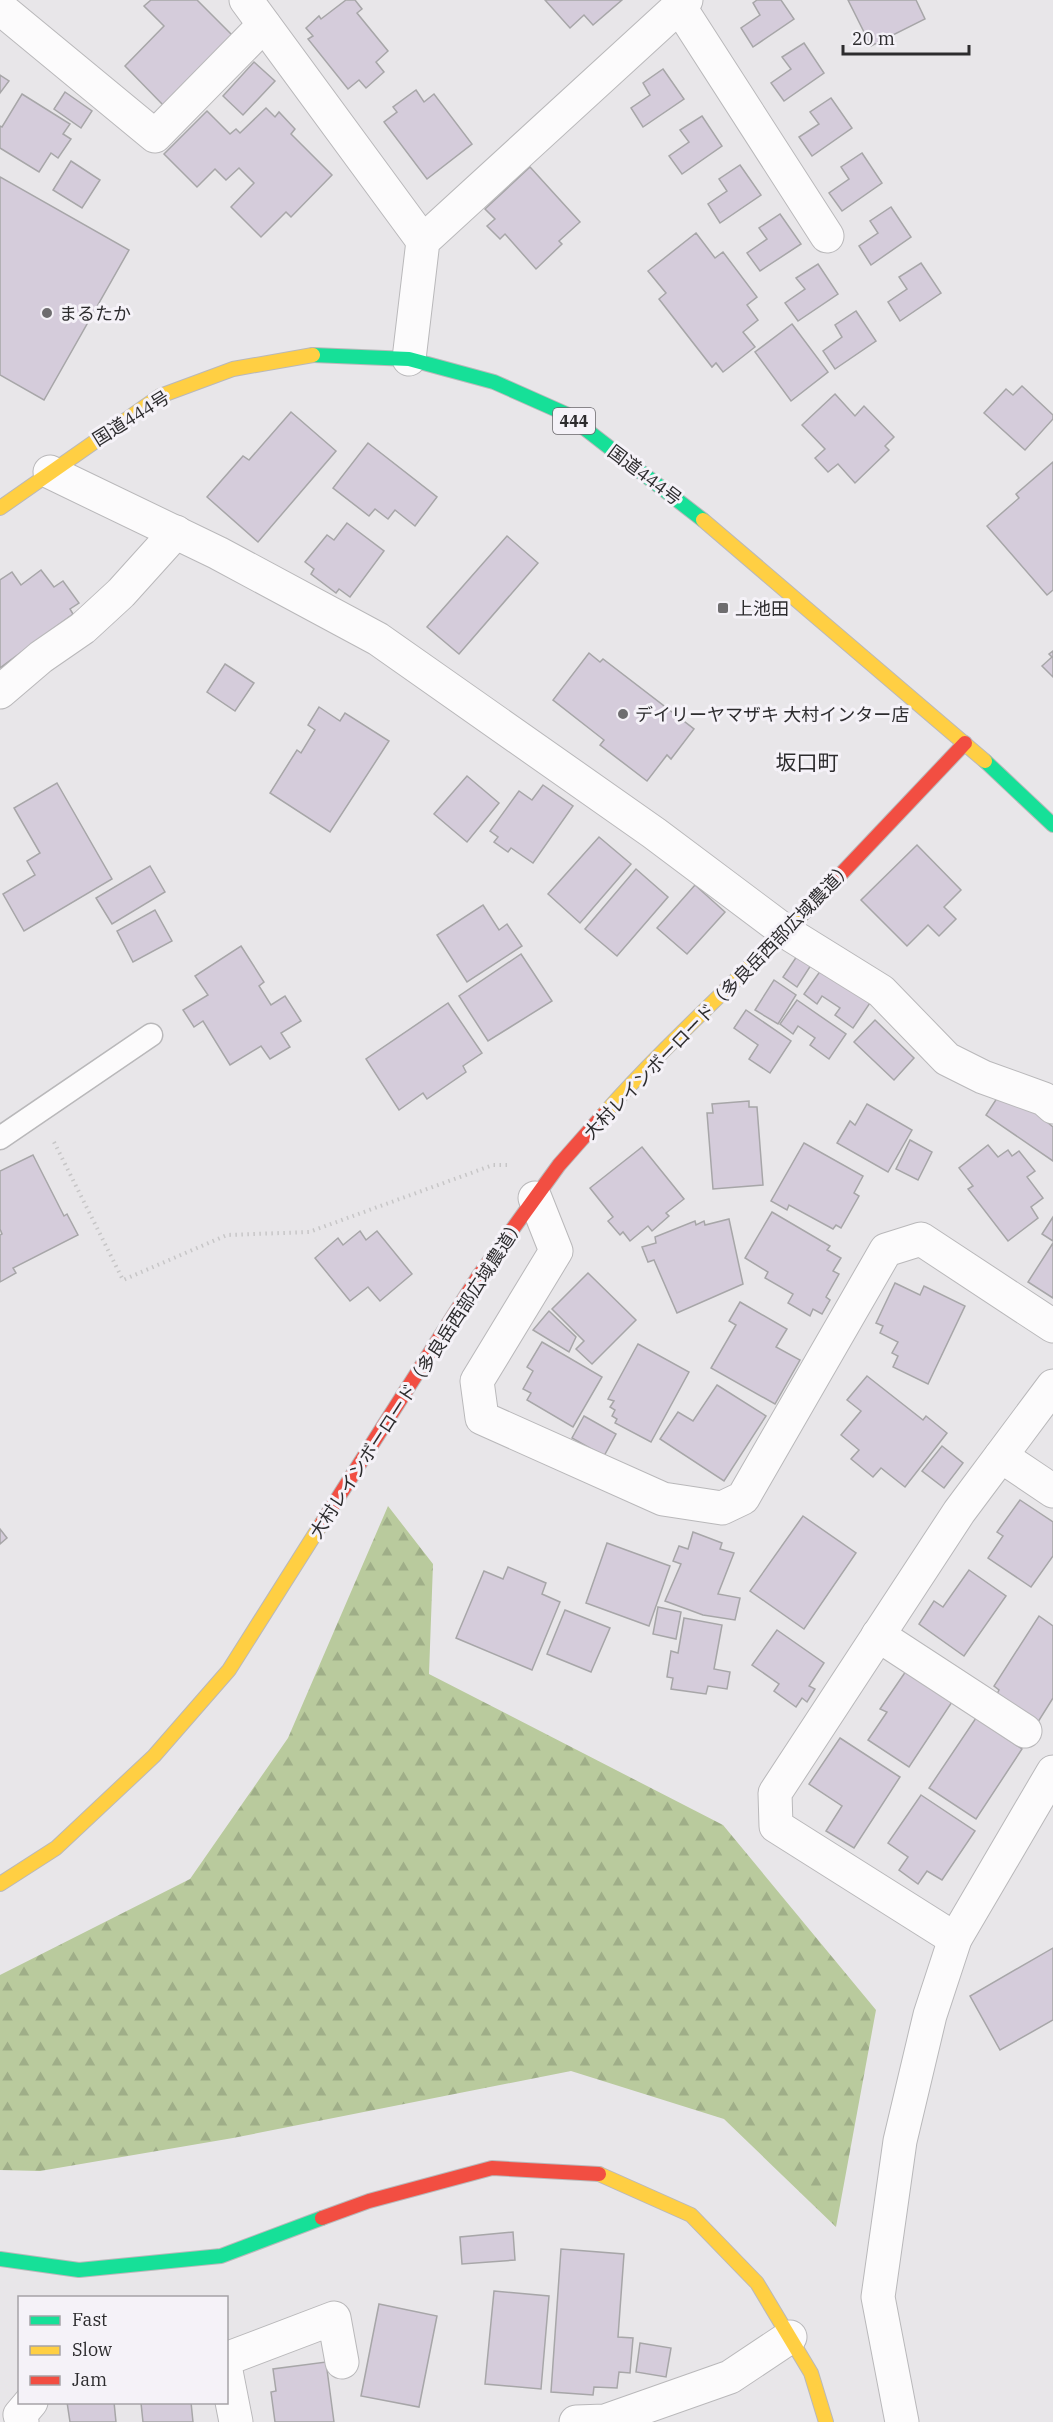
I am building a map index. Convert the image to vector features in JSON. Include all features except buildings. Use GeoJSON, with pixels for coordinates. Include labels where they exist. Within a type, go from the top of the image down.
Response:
{"type":"FeatureCollection","features":[{"type":"Feature","properties":{"kind":"main road","name":"国道444号"},"geometry":{"type":"LineString","coordinates":[[0,508],[160,396],[233,369],[319,354],[409,360],[494,382],[566,414],[714,528],[965,743],[1053,825]]}},
{"type":"Feature","properties":{"kind":"main road","name":"大村レインボーロード（多良岳西部広域農道）"},"geometry":{"type":"LineString","coordinates":[[0,1884],[56,1848],[154,1756],[229,1670],[478,1277],[559,1165],[638,1076],[786,932],[965,743]]}},
{"type":"Feature","properties":{"kind":"main road"},"geometry":{"type":"LineString","coordinates":[[0,2259],[79,2270],[221,2256],[369,2201],[492,2168],[597,2173],[691,2215],[757,2283],[811,2373],[826,2422]]}},
{"type":"Feature","properties":{"kind":"street"},"geometry":{"type":"LineString","coordinates":[[409,360],[423,241],[682,3],[827,236]]}},
{"type":"Feature","properties":{"kind":"street"},"geometry":{"type":"LineString","coordinates":[[0,8],[155,136],[255,13],[423,241]]}},
{"type":"Feature","properties":{"kind":"street"},"geometry":{"type":"LineString","coordinates":[[50,471],[176,532],[378,639],[654,833],[786,932],[881,991],[947,1059],[983,1077],[1044,1099],[1053,1107]]}},
{"type":"Feature","properties":{"kind":"street"},"geometry":{"type":"LineString","coordinates":[[0,692],[41,657],[83,628],[121,593],[176,532]]}},
{"type":"Feature","properties":{"kind":"street"},"geometry":{"type":"LineString","coordinates":[[535,1198],[556,1251],[477,1382],[482,1418],[663,1499],[722,1508],[743,1498],[886,1250],[921,1239],[1053,1326]]}},
{"type":"Feature","properties":{"kind":"street"},"geometry":{"type":"LineString","coordinates":[[955,1939],[777,1826],[775,1793],[959,1512],[1053,1386]]}},
{"type":"Feature","properties":{"kind":"street"},"geometry":{"type":"LineString","coordinates":[[1001,1456],[1053,1491]]}},
{"type":"Feature","properties":{"kind":"street"},"geometry":{"type":"LineString","coordinates":[[878,1635],[1025,1731]]}},
{"type":"Feature","properties":{"kind":"street"},"geometry":{"type":"LineString","coordinates":[[902,2422],[878,2297],[900,2140],[930,2015],[955,1939],[1053,1773]]}},
{"type":"Feature","properties":{"kind":"street"},"geometry":{"type":"LineString","coordinates":[[228,2358],[334,2318],[342,2362]]}},
{"type":"Feature","properties":{"kind":"street"},"geometry":{"type":"LineString","coordinates":[[576,2422],[605,2421],[730,2378],[790,2337]]}},
{"type":"Feature","properties":{"kind":"street"},"geometry":{"type":"LineString","coordinates":[[228,2381],[236,2422]]}},
{"type":"Feature","properties":{"kind":"street"},"geometry":{"type":"LineString","coordinates":[[22,2422],[21,2415],[30,2404]]}},
{"type":"Feature","properties":{"kind":"lane"},"geometry":{"type":"LineString","coordinates":[[0,1138],[151,1035]]}},
{"type":"Feature","properties":{"kind":"path"},"geometry":{"type":"LineString","coordinates":[[39,1112],[123,1280],[227,1235],[309,1232],[493,1165],[559,1165]]}},
{"type":"Feature","properties":{"kind":"green space"},"geometry":{"type":"Polygon","coordinates":[[[388,1506],[433,1564],[429,1674],[723,1825],[876,2010],[836,2227],[724,2119],[571,2071],[233,2138],[40,2171],[0,2170],[0,1975],[190,1879],[288,1738],[388,1506]]]}},
{"type":"Feature","properties":{"kind":"traffic: fast"},"geometry":{"type":"LineString","coordinates":[[313,355],[409,359],[494,382],[566,414],[703,520]]}},
{"type":"Feature","properties":{"kind":"traffic: fast"},"geometry":{"type":"LineString","coordinates":[[985,761],[1053,825]]}},
{"type":"Feature","properties":{"kind":"traffic: fast"},"geometry":{"type":"LineString","coordinates":[[0,2259],[79,2270],[221,2256],[322,2218]]}},
{"type":"Feature","properties":{"kind":"traffic: slow"},"geometry":{"type":"LineString","coordinates":[[0,508],[160,396],[233,369],[313,355]]}},
{"type":"Feature","properties":{"kind":"traffic: slow"},"geometry":{"type":"LineString","coordinates":[[703,520],[985,761]]}},
{"type":"Feature","properties":{"kind":"traffic: slow"},"geometry":{"type":"LineString","coordinates":[[604,1114],[657,1057],[824,892]]}},
{"type":"Feature","properties":{"kind":"traffic: slow"},"geometry":{"type":"LineString","coordinates":[[0,1884],[56,1848],[154,1756],[229,1670],[322,1523]]}},
{"type":"Feature","properties":{"kind":"traffic: slow"},"geometry":{"type":"LineString","coordinates":[[599,2174],[691,2215],[757,2283],[811,2373],[826,2422]]}},
{"type":"Feature","properties":{"kind":"traffic: jam"},"geometry":{"type":"LineString","coordinates":[[824,892],[965,743]]}},
{"type":"Feature","properties":{"kind":"traffic: jam"},"geometry":{"type":"LineString","coordinates":[[322,1523],[478,1277],[559,1165],[604,1114]]}},
{"type":"Feature","properties":{"kind":"traffic: jam"},"geometry":{"type":"LineString","coordinates":[[322,2218],[369,2201],[492,2168],[599,2174]]}},
{"type":"Feature","properties":{"kind":"place","name":"まるたか"},"geometry":{"type":"Point","coordinates":[47,313]}},
{"type":"Feature","properties":{"kind":"place","name":"上池田"},"geometry":{"type":"Point","coordinates":[723,608]}},
{"type":"Feature","properties":{"kind":"place","name":"デイリーヤマザキ 大村インター店"},"geometry":{"type":"Point","coordinates":[623,714]}},
{"type":"Feature","properties":{"kind":"district","name":"坂口町"},"geometry":{"type":"Point","coordinates":[807,762]}}]}
